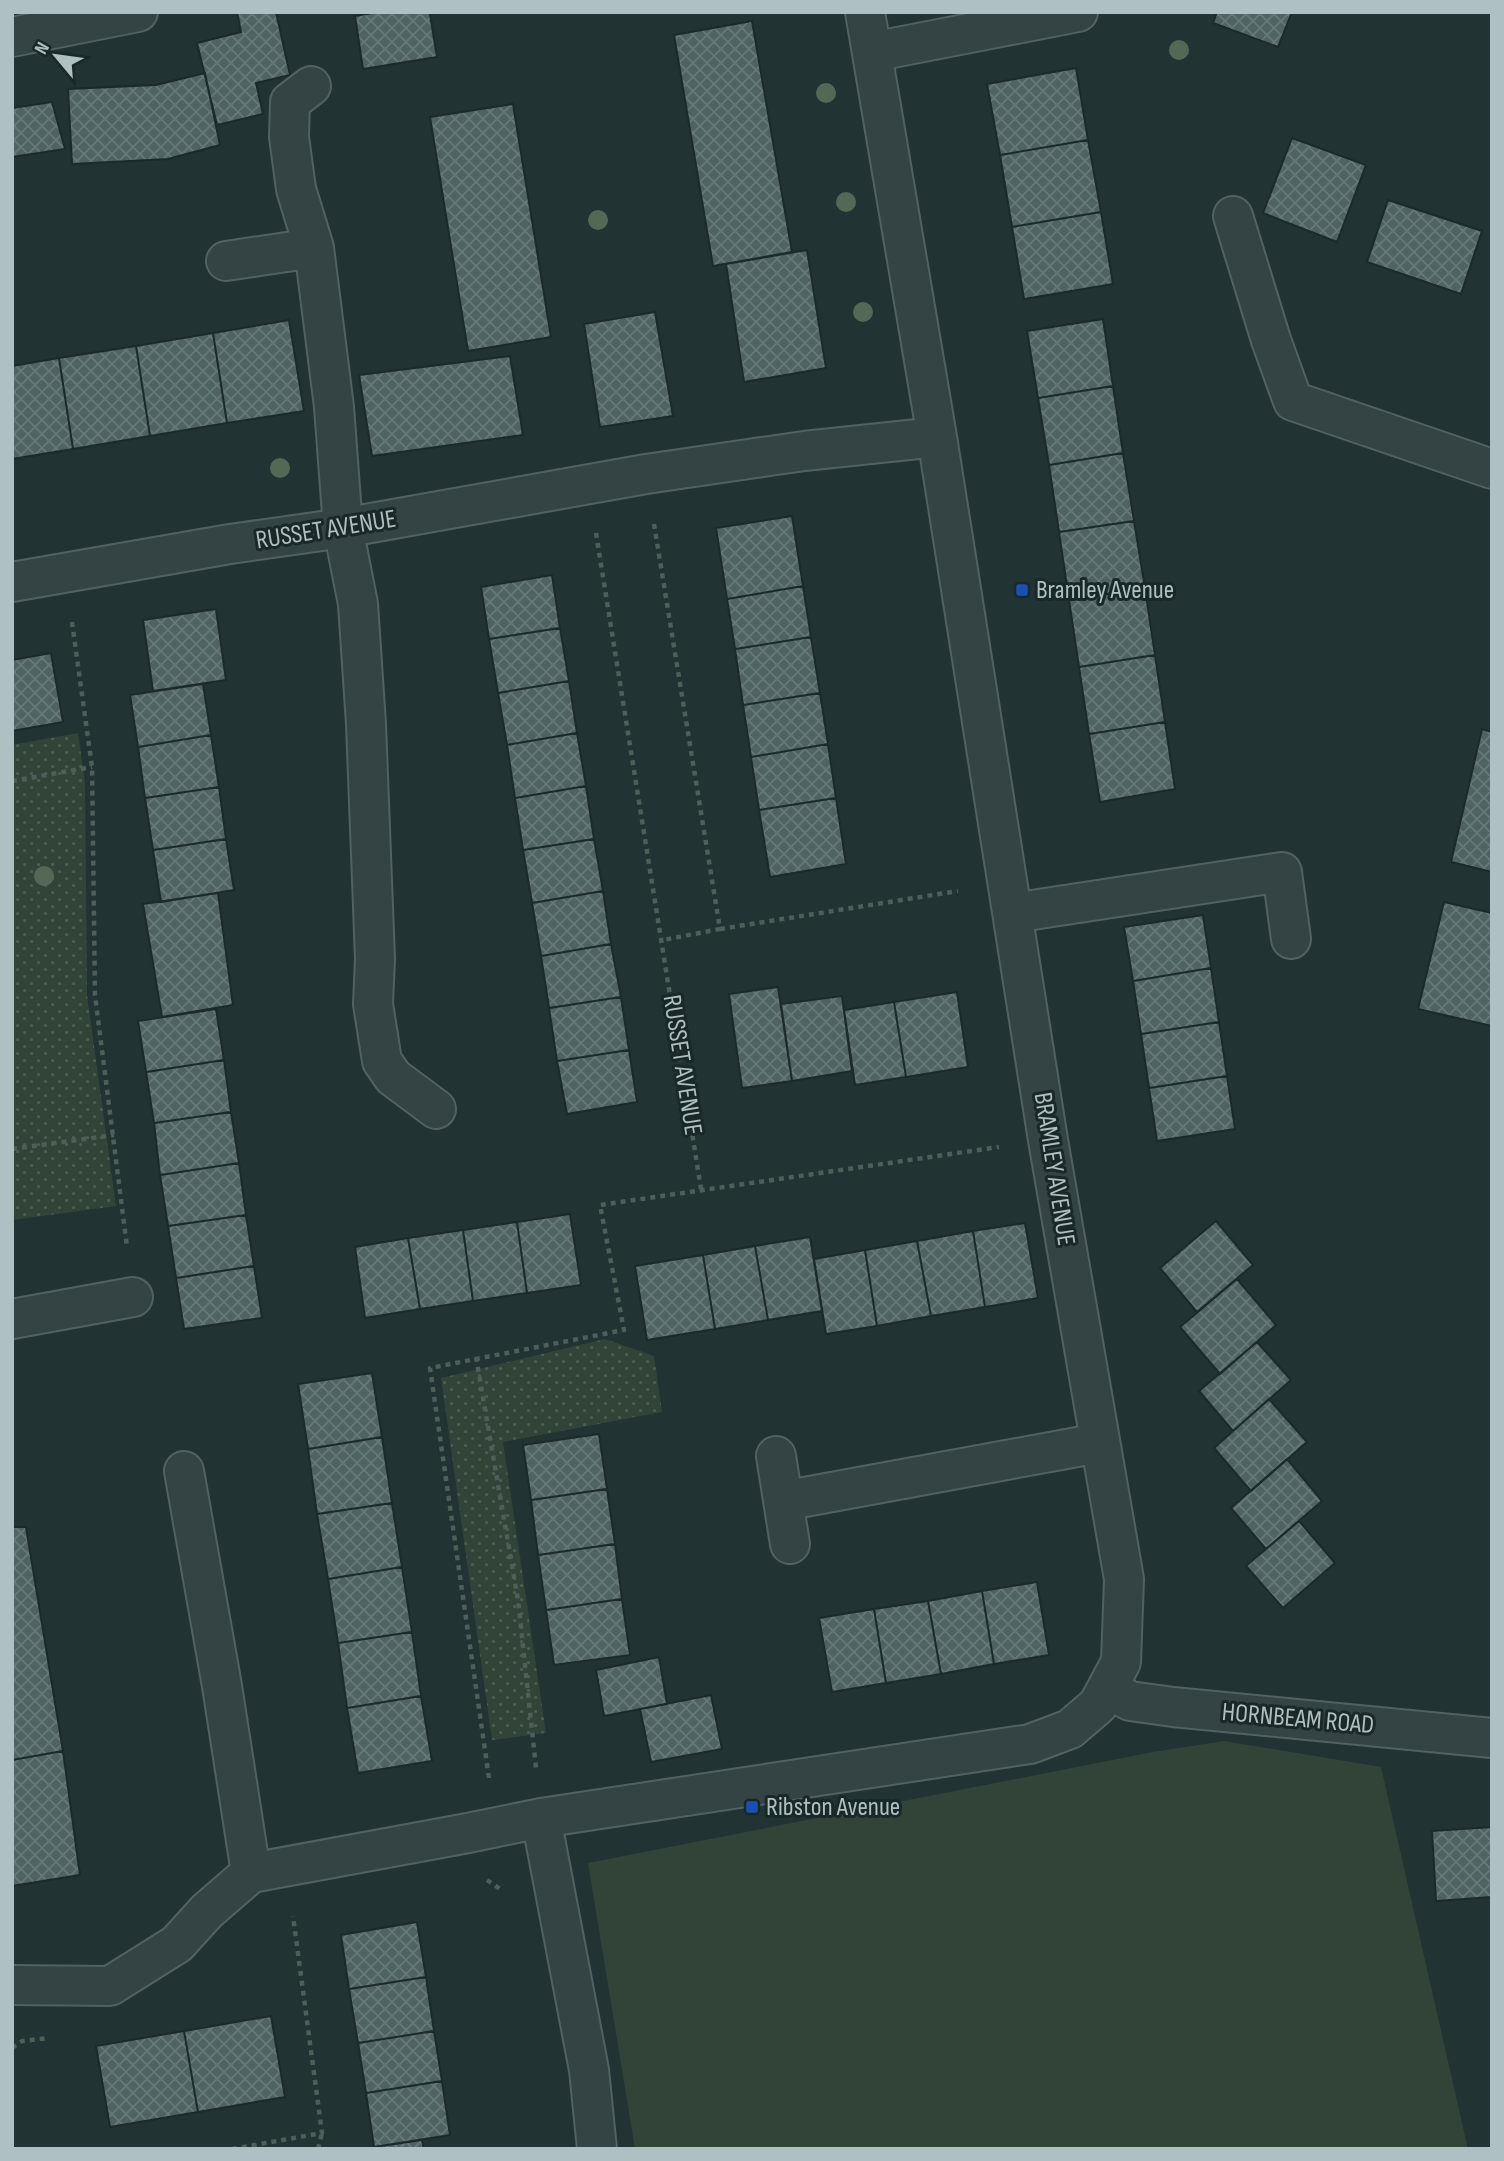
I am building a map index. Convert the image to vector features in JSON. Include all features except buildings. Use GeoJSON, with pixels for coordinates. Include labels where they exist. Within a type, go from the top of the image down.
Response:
{"type":"FeatureCollection","features":[{"type":"Feature","properties":{"kind":"street"},"geometry":{"type":"LineString","coordinates":[[12,37],[138,12]]}},
{"type":"Feature","properties":{"kind":"street","name":"BRAMLEY AVENUE"},"geometry":{"type":"LineString","coordinates":[[865,12],[937,437],[1048,1140],[1124,1578],[1114,1675]]}},
{"type":"Feature","properties":{"kind":"street"},"geometry":{"type":"LineString","coordinates":[[872,52],[1078,12]]}},
{"type":"Feature","properties":{"kind":"street"},"geometry":{"type":"LineString","coordinates":[[311,86],[290,102],[289,137],[296,189],[314,248],[334,407],[343,528],[358,604],[366,724],[375,959],[373,1004],[382,1061],[393,1077],[436,1109]]}},
{"type":"Feature","properties":{"kind":"street"},"geometry":{"type":"LineString","coordinates":[[1233,216],[1271,340],[1293,401],[1492,469]]}},
{"type":"Feature","properties":{"kind":"street"},"geometry":{"type":"LineString","coordinates":[[226,261],[314,248]]}},
{"type":"Feature","properties":{"kind":"street","name":"RUSSET AVENUE"},"geometry":{"type":"LineString","coordinates":[[12,582],[230,544],[343,528],[646,474],[804,451],[937,437]]}},
{"type":"Feature","properties":{"kind":"street"},"geometry":{"type":"LineString","coordinates":[[1010,898],[1282,872],[1291,939]]}},
{"type":"Feature","properties":{"kind":"street"},"geometry":{"type":"LineString","coordinates":[[12,1319],[132,1297]]}},
{"type":"Feature","properties":{"kind":"street"},"geometry":{"type":"LineString","coordinates":[[783,1500],[1099,1443]]}},
{"type":"Feature","properties":{"kind":"street"},"geometry":{"type":"LineString","coordinates":[[776,1456],[790,1544]]}},
{"type":"Feature","properties":{"kind":"street"},"geometry":{"type":"LineString","coordinates":[[184,1471],[222,1686],[251,1873]]}},
{"type":"Feature","properties":{"kind":"street"},"geometry":{"type":"LineString","coordinates":[[12,1985],[110,1986],[177,1944],[207,1911],[251,1873],[541,1818],[1030,1744],[1070,1729],[1098,1705],[1114,1675]]}},
{"type":"Feature","properties":{"kind":"street","name":"HORNBEAM ROAD"},"geometry":{"type":"LineString","coordinates":[[1114,1675],[1130,1701],[1492,1738]]}},
{"type":"Feature","properties":{"kind":"street"},"geometry":{"type":"LineString","coordinates":[[541,1818],[589,2070],[597,2149]]}},
{"type":"Feature","properties":{"kind":"path"},"geometry":{"type":"LineString","coordinates":[[646,474],[720,929]]}},
{"type":"Feature","properties":{"kind":"path","name":"RUSSET AVENUE"},"geometry":{"type":"LineString","coordinates":[[588,484],[701,1189]]}},
{"type":"Feature","properties":{"kind":"path"},"geometry":{"type":"LineString","coordinates":[[64,574],[92,767],[95,995],[132,1297]]}},
{"type":"Feature","properties":{"kind":"path"},"geometry":{"type":"LineString","coordinates":[[12,781],[92,767]]}},
{"type":"Feature","properties":{"kind":"path"},"geometry":{"type":"LineString","coordinates":[[663,940],[720,929],[1010,898]]}},
{"type":"Feature","properties":{"kind":"path"},"geometry":{"type":"LineString","coordinates":[[12,1149],[114,1135]]}},
{"type":"Feature","properties":{"kind":"path"},"geometry":{"type":"LineString","coordinates":[[496,1827],[430,1368],[624,1330],[600,1205],[1048,1140]]}},
{"type":"Feature","properties":{"kind":"path"},"geometry":{"type":"LineString","coordinates":[[476,1357],[518,1600],[541,1818]]}},
{"type":"Feature","properties":{"kind":"path"},"geometry":{"type":"LineString","coordinates":[[485,1879],[513,1898]]}},
{"type":"Feature","properties":{"kind":"path"},"geometry":{"type":"LineString","coordinates":[[292,1913],[322,2133],[318,2149]]}},
{"type":"Feature","properties":{"kind":"path"},"geometry":{"type":"LineString","coordinates":[[232,2149],[322,2133]]}},
{"type":"Feature","properties":{"kind":"green space"},"geometry":{"type":"Polygon","coordinates":[[[78,733],[85,782],[87,995],[116,1206],[12,1220],[12,745],[78,733]]]}},
{"type":"Feature","properties":{"kind":"green space"},"geometry":{"type":"Polygon","coordinates":[[[605,1339],[654,1356],[662,1412],[503,1442],[546,1733],[492,1740],[441,1378],[605,1339]]]}},
{"type":"Feature","properties":{"kind":"green space"},"geometry":{"type":"Polygon","coordinates":[[[1224,1741],[1381,1767],[1468,2149],[635,2149],[588,1863],[1153,1752],[1224,1741]]]}},
{"type":"Feature","properties":{"kind":"place","name":"Bramley Avenue"},"geometry":{"type":"Point","coordinates":[1022,590]}},
{"type":"Feature","properties":{"kind":"place","name":"Ribston Avenue"},"geometry":{"type":"Point","coordinates":[752,1807]}}]}
